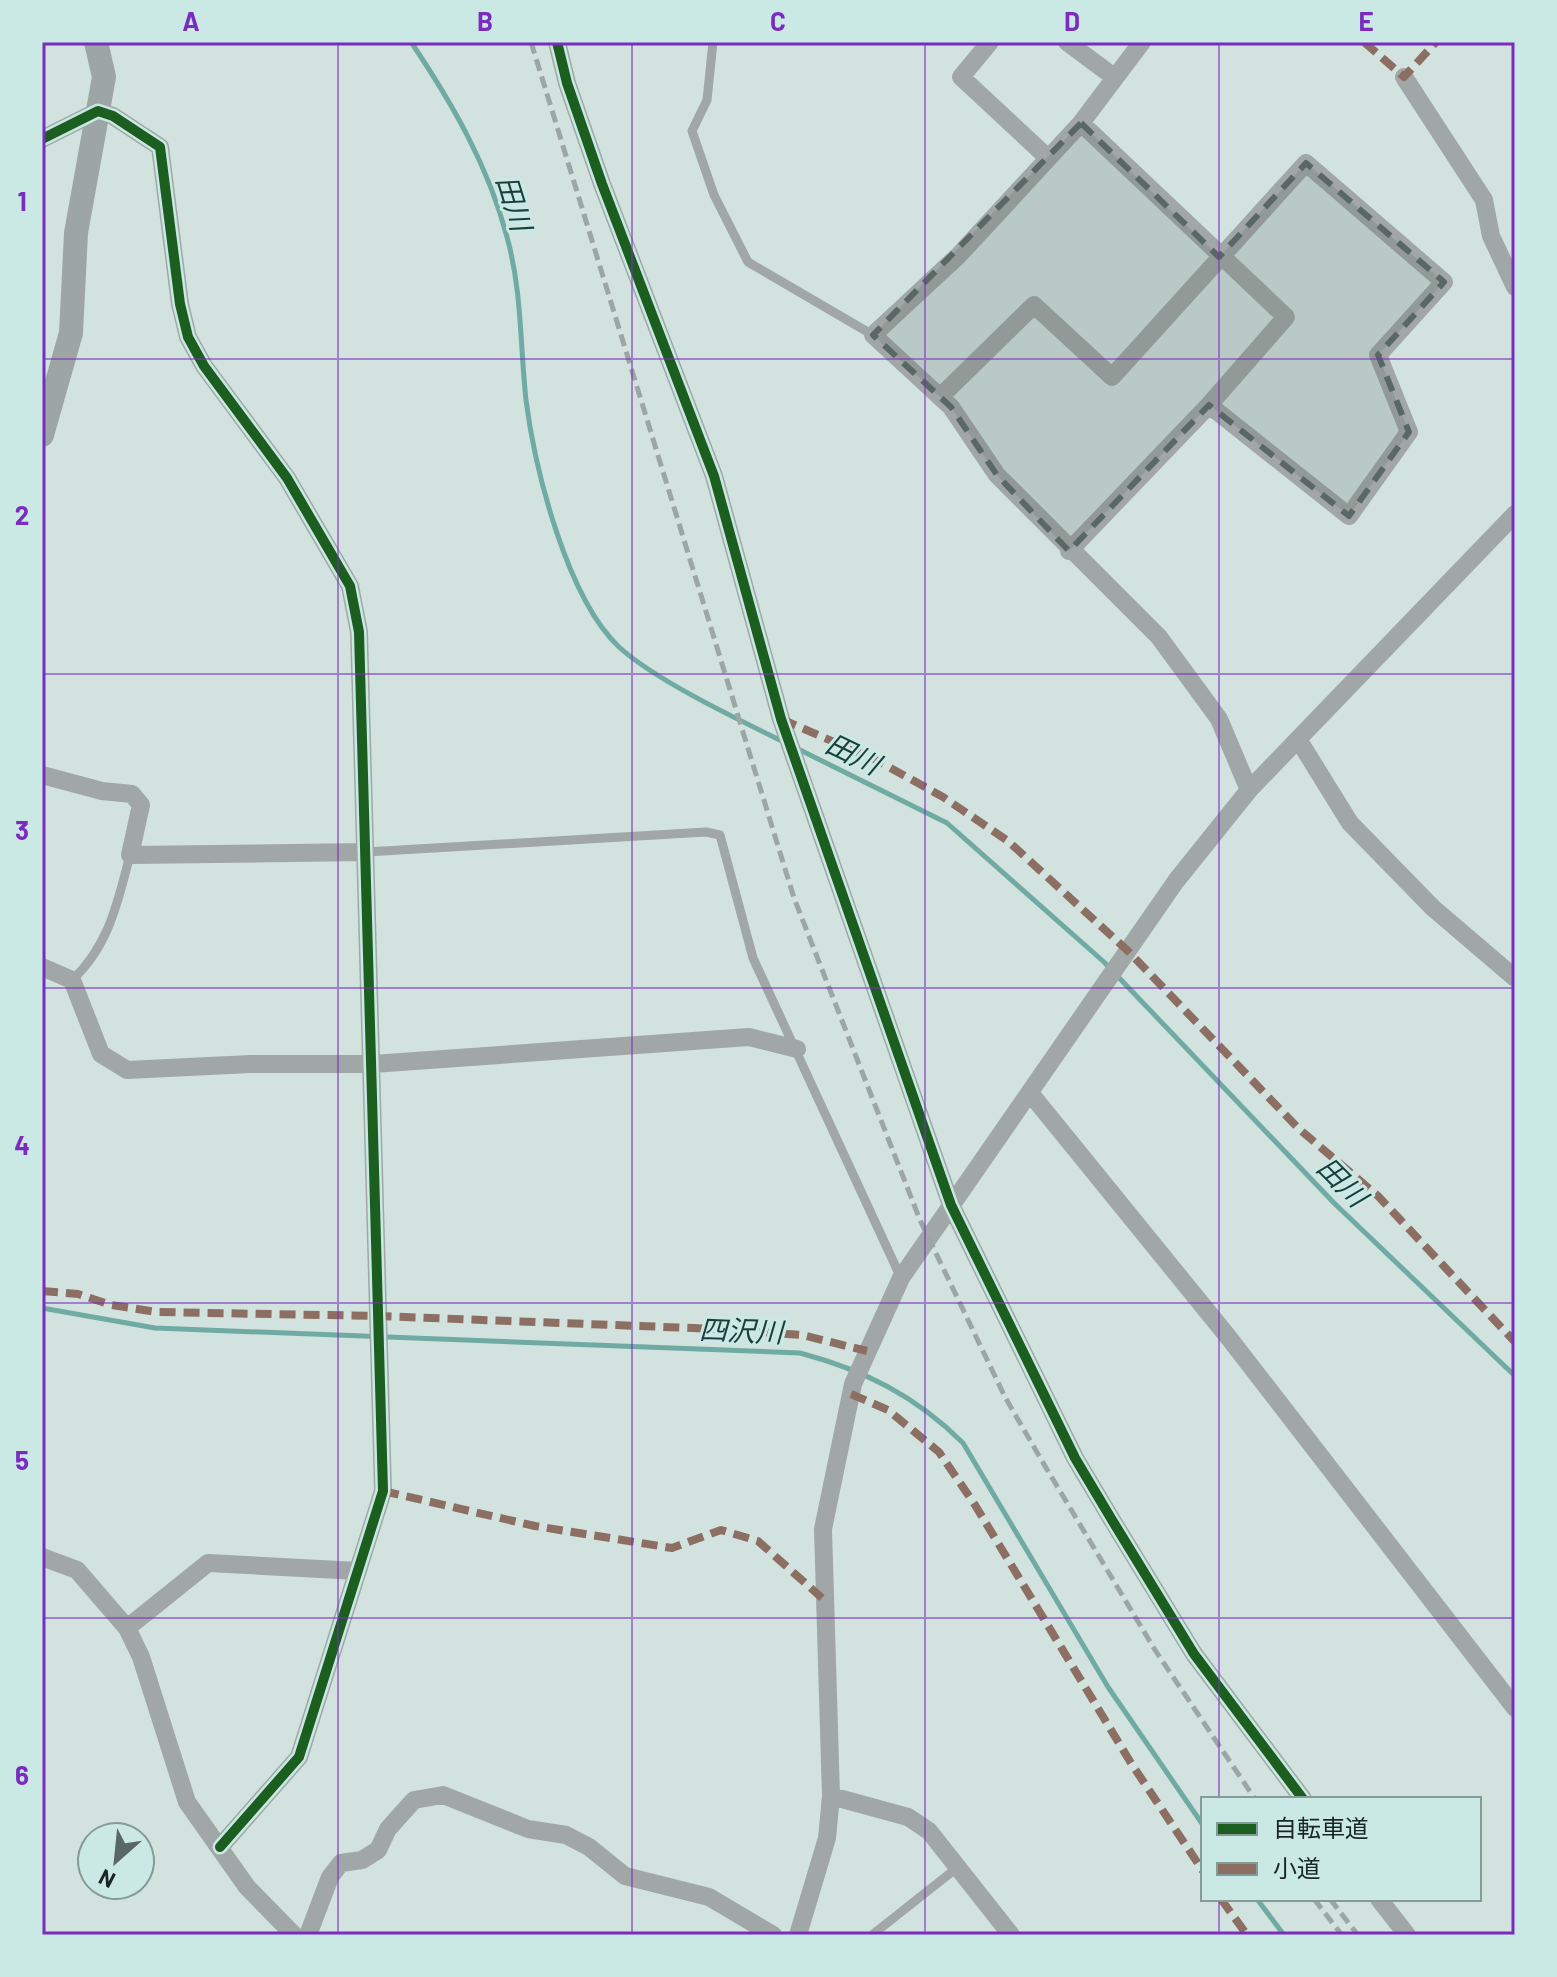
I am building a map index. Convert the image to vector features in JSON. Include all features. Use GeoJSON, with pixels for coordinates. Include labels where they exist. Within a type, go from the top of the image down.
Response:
{"type":"FeatureCollection","features":[{"type":"Feature","properties":{"kind":"street"},"geometry":{"type":"LineString","coordinates":[[42,435],[71,333],[76,233],[104,77],[96,42]]}},
{"type":"Feature","properties":{"kind":"street"},"geometry":{"type":"LineString","coordinates":[[557,42],[567,83],[602,184],[714,476],[796,763],[951,1205],[1075,1458],[1104,1508],[1194,1654],[1301,1797]]}},
{"type":"Feature","properties":{"kind":"street"},"geometry":{"type":"LineString","coordinates":[[990,42],[961,77],[1048,158]]}},
{"type":"Feature","properties":{"kind":"street"},"geometry":{"type":"LineString","coordinates":[[1067,42],[1114,77]]}},
{"type":"Feature","properties":{"kind":"street"},"geometry":{"type":"LineString","coordinates":[[1142,42],[1081,123],[958,256],[873,335],[951,407],[997,475],[1069,551],[1159,637],[1219,719],[1249,790]]}},
{"type":"Feature","properties":{"kind":"street"},"geometry":{"type":"LineString","coordinates":[[1404,77],[1484,200],[1491,236],[1515,287]]}},
{"type":"Feature","properties":{"kind":"street"},"geometry":{"type":"LineString","coordinates":[[42,139],[98,111],[113,116],[160,147],[180,304],[188,337],[204,366],[287,478],[350,586],[359,632],[383,1491],[299,1757],[220,1847]]}},
{"type":"Feature","properties":{"kind":"street"},"geometry":{"type":"LineString","coordinates":[[1069,551],[1209,405],[1286,317],[1219,257],[1081,123]]}},
{"type":"Feature","properties":{"kind":"street"},"geometry":{"type":"LineString","coordinates":[[940,397],[1034,305],[1112,377],[1306,163],[1444,282],[1378,355],[1409,432],[1349,516],[1209,405]]}},
{"type":"Feature","properties":{"kind":"street"},"geometry":{"type":"LineString","coordinates":[[798,1935],[827,1838],[831,1796],[823,1529],[853,1384],[901,1278],[1176,881],[1249,790],[1515,514]]}},
{"type":"Feature","properties":{"kind":"street"},"geometry":{"type":"LineString","coordinates":[[1298,739],[1350,823],[1433,908],[1515,978]]}},
{"type":"Feature","properties":{"kind":"street"},"geometry":{"type":"LineString","coordinates":[[42,775],[102,791],[132,794],[141,805],[130,855],[366,852]]}},
{"type":"Feature","properties":{"kind":"street"},"geometry":{"type":"LineString","coordinates":[[42,967],[72,980],[101,1054],[127,1070],[250,1064],[373,1064],[749,1037],[797,1049]]}},
{"type":"Feature","properties":{"kind":"street"},"geometry":{"type":"LineString","coordinates":[[1030,1093],[1229,1338],[1515,1708]]}},
{"type":"Feature","properties":{"kind":"street"},"geometry":{"type":"LineString","coordinates":[[42,1557],[77,1570],[127,1628],[141,1657],[187,1802],[247,1887],[294,1935]]}},
{"type":"Feature","properties":{"kind":"street"},"geometry":{"type":"LineString","coordinates":[[127,1628],[208,1563],[358,1571]]}},
{"type":"Feature","properties":{"kind":"street"},"geometry":{"type":"LineString","coordinates":[[308,1935],[330,1877],[341,1863],[362,1860],[378,1850],[388,1829],[414,1800],[443,1795],[528,1829],[566,1835],[589,1847],[625,1876],[709,1897],[773,1935]]}},
{"type":"Feature","properties":{"kind":"street"},"geometry":{"type":"LineString","coordinates":[[831,1796],[908,1817],[929,1831],[1011,1935]]}},
{"type":"Feature","properties":{"kind":"street"},"geometry":{"type":"LineString","coordinates":[[1381,1901],[1407,1935]]}},
{"type":"Feature","properties":{"kind":"lane"},"geometry":{"type":"LineString","coordinates":[[713,42],[707,100],[692,131],[714,195],[748,262],[873,335]]}},
{"type":"Feature","properties":{"kind":"lane"},"geometry":{"type":"LineString","coordinates":[[366,852],[706,832],[720,835],[753,958],[901,1278]]}},
{"type":"Feature","properties":{"kind":"lane"},"geometry":{"type":"LineString","coordinates":[[72,980],[87,965],[111,926],[130,855]]}},
{"type":"Feature","properties":{"kind":"lane"},"geometry":{"type":"LineString","coordinates":[[872,1935],[958,1867]]}},
{"type":"Feature","properties":{"kind":"highlighted area"},"geometry":{"type":"Polygon","coordinates":[[[1081,123],[1219,257],[1306,163],[1444,282],[1378,355],[1409,432],[1349,516],[1209,405],[1069,551],[997,475],[951,407],[873,335],[1081,123]]]}},
{"type":"Feature","properties":{"kind":"waterway","name":"田川"},"geometry":{"type":"LineString","coordinates":[[411,42],[467,135],[499,210],[512,257],[526,400],[537,461],[556,531],[584,598],[600,625],[634,660],[697,698],[782,741]]}},
{"type":"Feature","properties":{"kind":"waterway","name":"田川"},"geometry":{"type":"LineString","coordinates":[[798,749],[947,823],[1104,962],[1334,1203],[1515,1376]]}},
{"type":"Feature","properties":{"kind":"waterway","name":"四沢川"},"geometry":{"type":"LineString","coordinates":[[42,1308],[155,1328],[800,1353],[867,1377],[908,1398],[963,1443],[1108,1687],[1201,1822]]}},
{"type":"Feature","properties":{"kind":"waterway","name":"四沢川"},"geometry":{"type":"LineString","coordinates":[[1258,1901],[1284,1935]]}},
{"type":"Feature","properties":{"kind":"railway"},"geometry":{"type":"LineString","coordinates":[[531,42],[794,898],[920,1220],[1005,1397],[1042,1461],[1155,1650],[1254,1797]]}},
{"type":"Feature","properties":{"kind":"railway"},"geometry":{"type":"LineString","coordinates":[[1316,1901],[1342,1935]]}},
{"type":"Feature","properties":{"kind":"railway"},"geometry":{"type":"LineString","coordinates":[[1332,1901],[1358,1935]]}},
{"type":"Feature","properties":{"kind":"marked path"},"geometry":{"type":"LineString","coordinates":[[1364,42],[1404,77],[1436,42]]}},
{"type":"Feature","properties":{"kind":"marked path"},"geometry":{"type":"LineString","coordinates":[[781,719],[878,761],[943,797],[1008,841],[1128,951],[1298,1128],[1378,1196],[1515,1342]]}},
{"type":"Feature","properties":{"kind":"marked path"},"geometry":{"type":"LineString","coordinates":[[42,1291],[78,1294],[111,1305],[157,1312],[379,1316],[718,1329],[802,1335],[867,1351]]}},
{"type":"Feature","properties":{"kind":"marked path"},"geometry":{"type":"LineString","coordinates":[[851,1394],[888,1410],[939,1452],[975,1505],[1131,1763],[1201,1868]]}},
{"type":"Feature","properties":{"kind":"marked path"},"geometry":{"type":"LineString","coordinates":[[383,1491],[535,1526],[672,1548],[721,1530],[758,1541],[822,1598]]}},
{"type":"Feature","properties":{"kind":"marked path"},"geometry":{"type":"LineString","coordinates":[[1222,1901],[1247,1935]]}},
{"type":"Feature","properties":{"kind":"cycle path"},"geometry":{"type":"LineString","coordinates":[[557,42],[567,83],[602,184],[714,476],[781,719],[951,1205],[1075,1458],[1194,1654],[1301,1797]]}},
{"type":"Feature","properties":{"kind":"cycle path"},"geometry":{"type":"LineString","coordinates":[[42,139],[98,111],[113,116],[160,147],[180,304],[188,337],[204,366],[287,478],[350,586],[359,632],[383,1491],[299,1757],[220,1847]]}}]}
